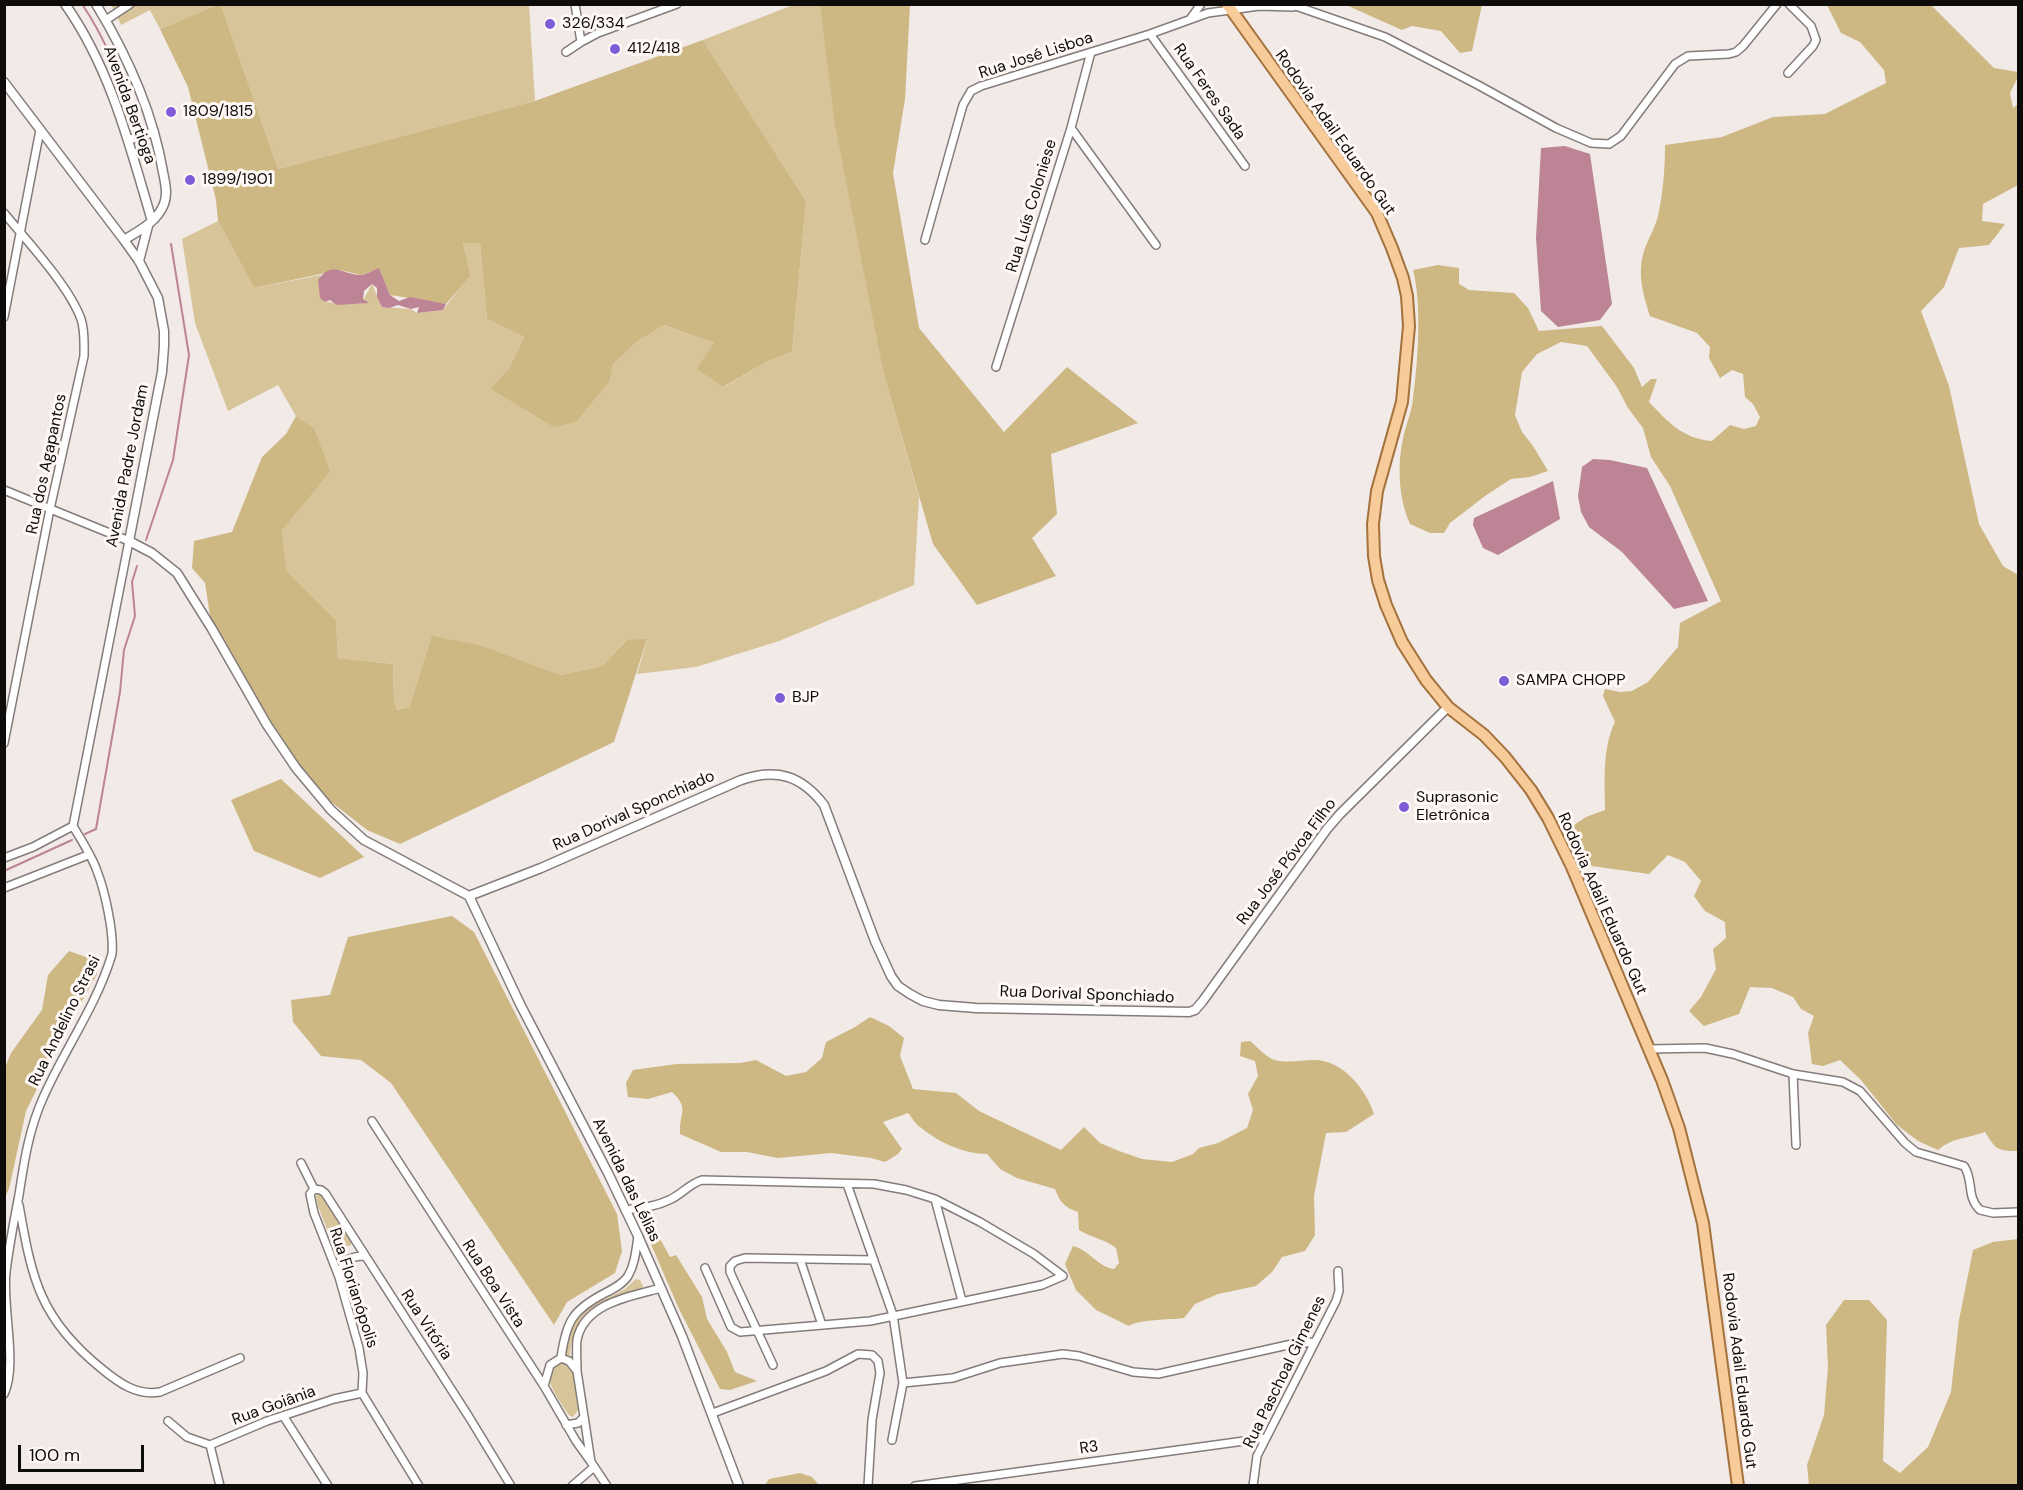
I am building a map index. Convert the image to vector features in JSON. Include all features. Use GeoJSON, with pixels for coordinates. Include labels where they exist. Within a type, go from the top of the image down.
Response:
{"type":"FeatureCollection","features":[{"type":"Feature","properties":{"kind":"main road","name":"Rodovia Adail Eduardo Gut"},"geometry":{"type":"LineString","coordinates":[[1230,8],[1377,213],[1403,278],[1409,326],[1402,402],[1377,491],[1373,524],[1374,556],[1378,580],[1402,642],[1426,680],[1448,707],[1484,735],[1505,756],[1531,790],[1548,818],[1572,867],[1649,1049],[1679,1128],[1701,1214],[1709,1256],[1738,1485]]}},
{"type":"Feature","properties":{"kind":"street","name":"Avenida Bertioga"},"geometry":{"type":"LineString","coordinates":[[65,4],[97,56],[128,140],[150,224]]}},
{"type":"Feature","properties":{"kind":"street","name":"Avenida Bertioga"},"geometry":{"type":"LineString","coordinates":[[96,4],[133,75],[159,145],[166,193],[164,206],[150,224]]}},
{"type":"Feature","properties":{"kind":"street"},"geometry":{"type":"LineString","coordinates":[[106,20],[130,4]]}},
{"type":"Feature","properties":{"kind":"street"},"geometry":{"type":"LineString","coordinates":[[575,4],[581,42]]}},
{"type":"Feature","properties":{"kind":"street"},"geometry":{"type":"LineString","coordinates":[[566,51],[598,33],[656,9],[677,4]]}},
{"type":"Feature","properties":{"kind":"street"},"geometry":{"type":"LineString","coordinates":[[1190,20],[1201,4]]}},
{"type":"Feature","properties":{"kind":"street"},"geometry":{"type":"LineString","coordinates":[[1290,4],[1385,37],[1556,128],[1591,143],[1609,144],[1621,136],[1675,64],[1689,56],[1728,54],[1736,51],[1777,4]]}},
{"type":"Feature","properties":{"kind":"street"},"geometry":{"type":"LineString","coordinates":[[1788,73],[1813,46],[1816,39],[1811,26],[1790,4]]}},
{"type":"Feature","properties":{"kind":"street","name":"Rua José Lisboa"},"geometry":{"type":"LineString","coordinates":[[925,240],[966,98],[981,86],[1150,34],[1208,13],[1230,8],[1259,6],[1298,8]]}},
{"type":"Feature","properties":{"kind":"street","name":"Rua Feres Sada"},"geometry":{"type":"LineString","coordinates":[[1150,34],[1245,166]]}},
{"type":"Feature","properties":{"kind":"street","name":"Rua Luís Coloniese"},"geometry":{"type":"LineString","coordinates":[[996,368],[1071,128],[1091,52]]}},
{"type":"Feature","properties":{"kind":"street","name":"Avenida Padre Jordam"},"geometry":{"type":"LineString","coordinates":[[4,82],[87,189],[139,261],[158,298],[164,332],[162,372],[73,826]]}},
{"type":"Feature","properties":{"kind":"street"},"geometry":{"type":"LineString","coordinates":[[1071,128],[1156,245]]}},
{"type":"Feature","properties":{"kind":"street"},"geometry":{"type":"LineString","coordinates":[[4,317],[40,130]]}},
{"type":"Feature","properties":{"kind":"street"},"geometry":{"type":"LineString","coordinates":[[128,140],[154,132]]}},
{"type":"Feature","properties":{"kind":"street","name":"Rua dos Agapantos"},"geometry":{"type":"LineString","coordinates":[[4,213],[59,282],[75,306],[85,333],[84,356],[50,509],[4,743]]}},
{"type":"Feature","properties":{"kind":"street"},"geometry":{"type":"LineString","coordinates":[[124,240],[150,224]]}},
{"type":"Feature","properties":{"kind":"street"},"geometry":{"type":"LineString","coordinates":[[139,261],[150,224]]}},
{"type":"Feature","properties":{"kind":"street"},"geometry":{"type":"LineString","coordinates":[[4,490],[129,541],[152,553],[177,573],[212,628],[267,724],[296,768],[331,810],[364,840],[469,896]]}},
{"type":"Feature","properties":{"kind":"street","name":"Rua José Póvoa Filho"},"geometry":{"type":"LineString","coordinates":[[1183,1013],[1195,1010],[1202,1002],[1302,862],[1340,814],[1448,707]]}},
{"type":"Feature","properties":{"kind":"street","name":"Rua Dorival Sponchiado"},"geometry":{"type":"LineString","coordinates":[[469,896],[541,868],[741,780],[770,773],[792,779],[814,792],[824,805],[875,941],[891,976],[898,986],[910,994],[923,1001],[939,1005],[976,1008],[1183,1013]]}},
{"type":"Feature","properties":{"kind":"street"},"geometry":{"type":"LineString","coordinates":[[4,858],[33,847],[73,826]]}},
{"type":"Feature","properties":{"kind":"street","name":"Rua Andelino Strasi"},"geometry":{"type":"LineString","coordinates":[[4,1394],[10,1380],[4,1294],[5,1277],[26,1149],[35,1117],[107,969],[112,954],[111,927],[97,870],[73,826]]}},
{"type":"Feature","properties":{"kind":"street"},"geometry":{"type":"LineString","coordinates":[[4,888],[88,855]]}},
{"type":"Feature","properties":{"kind":"street","name":"Avenida das Lélias"},"geometry":{"type":"LineString","coordinates":[[469,896],[520,1004],[638,1236],[713,1413],[739,1485]]}},
{"type":"Feature","properties":{"kind":"street"},"geometry":{"type":"LineString","coordinates":[[1649,1049],[1705,1048],[1733,1054],[1792,1074],[1836,1080],[1853,1086],[1916,1152],[1964,1166],[1968,1172],[1972,1200],[1980,1210],[1993,1213],[2019,1212]]}},
{"type":"Feature","properties":{"kind":"street"},"geometry":{"type":"LineString","coordinates":[[1792,1074],[1796,1145]]}},
{"type":"Feature","properties":{"kind":"street","name":"Rua Boa Vista"},"geometry":{"type":"LineString","coordinates":[[372,1121],[544,1386],[566,1425],[607,1485]]}},
{"type":"Feature","properties":{"kind":"street"},"geometry":{"type":"LineString","coordinates":[[301,1163],[313,1190]]}},
{"type":"Feature","properties":{"kind":"street"},"geometry":{"type":"LineString","coordinates":[[626,1210],[646,1208],[670,1200],[691,1184],[702,1180],[874,1184],[906,1190],[935,1199],[1034,1254],[1063,1276],[1042,1285],[870,1321],[740,1332],[731,1327],[705,1268]]}},
{"type":"Feature","properties":{"kind":"street"},"geometry":{"type":"LineString","coordinates":[[847,1184],[893,1315],[903,1383],[892,1440]]}},
{"type":"Feature","properties":{"kind":"street","name":"Rua Vitória"},"geometry":{"type":"LineString","coordinates":[[313,1190],[326,1193],[511,1485]]}},
{"type":"Feature","properties":{"kind":"street","name":"Rua Florianópolis"},"geometry":{"type":"LineString","coordinates":[[313,1190],[311,1201],[314,1213],[339,1277],[359,1348],[363,1374],[362,1393]]}},
{"type":"Feature","properties":{"kind":"street"},"geometry":{"type":"LineString","coordinates":[[18,1199],[33,1272],[52,1318],[76,1345],[111,1376],[127,1387],[152,1394],[240,1358]]}},
{"type":"Feature","properties":{"kind":"street"},"geometry":{"type":"LineString","coordinates":[[935,1199],[962,1301]]}},
{"type":"Feature","properties":{"kind":"street"},"geometry":{"type":"LineString","coordinates":[[561,1358],[566,1330],[573,1315],[586,1302],[612,1289],[628,1276],[634,1261],[638,1236]]}},
{"type":"Feature","properties":{"kind":"street"},"geometry":{"type":"LineString","coordinates":[[339,1277],[340,1267],[346,1260],[355,1256],[365,1256]]}},
{"type":"Feature","properties":{"kind":"street"},"geometry":{"type":"LineString","coordinates":[[773,1365],[730,1272],[730,1266],[735,1261],[745,1258],[874,1260]]}},
{"type":"Feature","properties":{"kind":"street"},"geometry":{"type":"LineString","coordinates":[[800,1259],[822,1325]]}},
{"type":"Feature","properties":{"kind":"street","name":"Rua Paschoal Gimenes"},"geometry":{"type":"LineString","coordinates":[[1253,1485],[1257,1456],[1336,1301],[1339,1291],[1338,1270]]}},
{"type":"Feature","properties":{"kind":"street"},"geometry":{"type":"LineString","coordinates":[[572,1485],[593,1464],[577,1371],[576,1349],[579,1333],[593,1313],[602,1308],[661,1288]]}},
{"type":"Feature","properties":{"kind":"street"},"geometry":{"type":"LineString","coordinates":[[903,1383],[953,1378],[1000,1363],[1063,1354],[1079,1356],[1132,1372],[1158,1374],[1292,1344],[1315,1342]]}},
{"type":"Feature","properties":{"kind":"street"},"geometry":{"type":"LineString","coordinates":[[713,1413],[826,1371],[858,1354],[872,1355],[878,1361],[880,1373],[872,1420],[868,1485]]}},
{"type":"Feature","properties":{"kind":"street"},"geometry":{"type":"LineString","coordinates":[[544,1386],[550,1365],[561,1358],[569,1360],[577,1371]]}},
{"type":"Feature","properties":{"kind":"street"},"geometry":{"type":"LineString","coordinates":[[362,1393],[419,1485]]}},
{"type":"Feature","properties":{"kind":"street","name":"Rua Goiânia"},"geometry":{"type":"LineString","coordinates":[[210,1445],[258,1425],[334,1399],[362,1393]]}},
{"type":"Feature","properties":{"kind":"street"},"geometry":{"type":"LineString","coordinates":[[284,1417],[328,1485]]}},
{"type":"Feature","properties":{"kind":"street"},"geometry":{"type":"LineString","coordinates":[[566,1425],[578,1423],[584,1418]]}},
{"type":"Feature","properties":{"kind":"street"},"geometry":{"type":"LineString","coordinates":[[168,1421],[187,1437],[210,1445],[221,1484]]}},
{"type":"Feature","properties":{"kind":"street","name":"R3"},"geometry":{"type":"LineString","coordinates":[[915,1485],[1266,1438]]}},
{"type":"Feature","properties":{"kind":"shaded area"},"geometry":{"type":"Polygon","coordinates":[[[114,4],[217,5],[160,29],[150,10],[121,25],[112,6],[114,4]]]}},
{"type":"Feature","properties":{"kind":"shaded area"},"geometry":{"type":"Polygon","coordinates":[[[221,5],[529,5],[535,101],[278,169],[221,5]]]}},
{"type":"Feature","properties":{"kind":"shaded area"},"geometry":{"type":"Polygon","coordinates":[[[221,5],[278,169],[535,101],[703,40],[806,201],[792,352],[768,361],[723,387],[697,369],[714,343],[664,325],[638,341],[613,364],[610,380],[576,422],[554,427],[491,389],[508,370],[524,337],[487,319],[480,243],[463,243],[470,276],[446,304],[390,295],[379,269],[361,275],[340,270],[254,288],[218,221],[216,200],[188,87],[160,29],[221,5]]]}},
{"type":"Feature","properties":{"kind":"shaded area"},"geometry":{"type":"Polygon","coordinates":[[[793,5],[820,5],[884,375],[919,497],[914,585],[779,641],[696,667],[637,674],[647,640],[627,640],[602,666],[561,675],[483,646],[410,707],[397,710],[394,700],[393,664],[338,658],[336,620],[287,573],[282,531],[302,506],[314,428],[296,416],[278,385],[228,411],[195,323],[182,239],[218,221],[254,288],[321,275],[318,281],[325,302],[361,304],[372,284],[382,307],[411,309],[417,313],[443,310],[469,276],[463,243],[480,243],[487,319],[524,337],[508,370],[610,380],[613,364],[638,341],[664,325],[714,343],[724,387],[768,361],[792,352],[806,201],[703,40],[793,5]]]}},
{"type":"Feature","properties":{"kind":"shaded area"},"geometry":{"type":"Polygon","coordinates":[[[820,5],[910,5],[905,99],[893,173],[919,328],[1004,432],[1067,367],[1138,423],[1051,454],[1057,514],[1032,538],[1056,576],[977,605],[933,544],[884,375],[835,125],[820,5]]]}},
{"type":"Feature","properties":{"kind":"shaded area"},"geometry":{"type":"Polygon","coordinates":[[[1346,5],[1482,5],[1472,51],[1460,53],[1441,31],[1412,26],[1402,30],[1346,5]]]}},
{"type":"Feature","properties":{"kind":"shaded area"},"geometry":{"type":"Polygon","coordinates":[[[1827,5],[1931,5],[1994,68],[2018,72],[2010,93],[2013,108],[2018,104],[2018,185],[1983,204],[1982,221],[2005,224],[1989,245],[1959,248],[1944,287],[1921,311],[1949,386],[1979,524],[2003,566],[2018,575],[2018,1151],[1998,1148],[1985,1132],[1954,1141],[1938,1150],[1918,1141],[1897,1125],[1861,1080],[1840,1060],[1823,1066],[1812,1064],[1808,1033],[1814,1016],[1801,1009],[1793,997],[1772,988],[1750,987],[1739,1014],[1704,1026],[1689,1011],[1701,997],[1716,969],[1713,949],[1726,938],[1725,922],[1705,911],[1694,896],[1701,881],[1685,862],[1668,855],[1649,874],[1592,866],[1575,850],[1571,827],[1586,817],[1605,810],[1606,754],[1615,722],[1603,696],[1605,689],[1620,692],[1632,691],[1648,682],[1678,647],[1680,623],[1721,601],[1670,486],[1651,457],[1643,428],[1587,346],[1561,342],[1537,354],[1522,372],[1515,415],[1522,432],[1548,471],[1530,477],[1511,479],[1450,523],[1444,533],[1430,533],[1410,524],[1401,491],[1400,456],[1411,412],[1418,351],[1418,300],[1413,270],[1438,265],[1459,268],[1459,284],[1469,290],[1514,293],[1528,308],[1539,331],[1602,326],[1634,368],[1642,387],[1651,379],[1657,379],[1649,402],[1684,433],[1712,441],[1730,425],[1744,429],[1756,426],[1760,417],[1753,404],[1745,397],[1743,374],[1732,370],[1720,378],[1709,358],[1710,347],[1697,333],[1650,316],[1642,284],[1642,259],[1658,216],[1665,145],[1722,137],[1773,117],[1825,114],[1886,83],[1884,70],[1860,42],[1841,33],[1827,5]]]}},
{"type":"Feature","properties":{"kind":"shaded area"},"geometry":{"type":"Polygon","coordinates":[[[1565,146],[1590,154],[1612,304],[1600,320],[1558,327],[1541,311],[1536,238],[1541,148],[1565,146]]]}},
{"type":"Feature","properties":{"kind":"shaded area"},"geometry":{"type":"Polygon","coordinates":[[[379,268],[390,295],[399,301],[410,297],[446,304],[443,310],[417,313],[419,307],[411,309],[398,305],[389,308],[382,307],[377,297],[377,288],[372,284],[364,291],[363,299],[369,303],[337,305],[330,300],[325,302],[320,298],[318,280],[328,271],[338,270],[361,275],[379,268]]]}},
{"type":"Feature","properties":{"kind":"shaded area"},"geometry":{"type":"Polygon","coordinates":[[[296,416],[314,428],[330,471],[282,531],[287,572],[336,620],[338,658],[393,664],[394,700],[397,710],[410,707],[432,636],[483,646],[561,675],[602,666],[627,640],[647,639],[614,742],[400,844],[367,830],[311,786],[267,725],[212,629],[205,583],[192,568],[194,541],[232,532],[262,457],[286,434],[296,416]]]}},
{"type":"Feature","properties":{"kind":"shaded area"},"geometry":{"type":"Polygon","coordinates":[[[1593,459],[1610,460],[1647,468],[1708,601],[1674,609],[1622,552],[1589,527],[1581,512],[1578,496],[1582,467],[1593,459]]]}},
{"type":"Feature","properties":{"kind":"shaded area"},"geometry":{"type":"Polygon","coordinates":[[[1553,481],[1560,519],[1498,555],[1483,548],[1473,525],[1474,518],[1553,481]]]}},
{"type":"Feature","properties":{"kind":"shaded area"},"geometry":{"type":"Polygon","coordinates":[[[281,779],[364,857],[320,878],[254,851],[231,800],[281,779]]]}},
{"type":"Feature","properties":{"kind":"shaded area"},"geometry":{"type":"Polygon","coordinates":[[[452,916],[474,932],[617,1214],[622,1251],[615,1273],[567,1302],[554,1325],[391,1083],[361,1060],[321,1056],[293,1022],[291,1000],[330,995],[348,937],[452,916]]]}},
{"type":"Feature","properties":{"kind":"shaded area"},"geometry":{"type":"Polygon","coordinates":[[[69,951],[94,960],[97,974],[26,1111],[9,1189],[5,1197],[5,1068],[11,1053],[42,1010],[48,975],[69,951]]]}},
{"type":"Feature","properties":{"kind":"shaded area"},"geometry":{"type":"Polygon","coordinates":[[[870,1017],[889,1026],[904,1038],[900,1056],[913,1089],[956,1093],[979,1111],[1061,1150],[1084,1127],[1100,1143],[1119,1151],[1142,1159],[1172,1162],[1247,1128],[1253,1110],[1248,1094],[1258,1076],[1255,1061],[1240,1056],[1241,1042],[1250,1041],[1272,1059],[1287,1062],[1325,1061],[1344,1070],[1359,1086],[1374,1114],[1346,1132],[1326,1133],[1314,1196],[1315,1235],[1305,1251],[1282,1257],[1272,1272],[1256,1286],[1218,1294],[1195,1304],[1184,1318],[1147,1321],[1129,1326],[1096,1310],[1076,1290],[1065,1264],[1073,1246],[1108,1268],[1114,1269],[1119,1263],[1116,1248],[1079,1230],[1078,1212],[1063,1204],[1055,1189],[1017,1178],[1000,1169],[987,1154],[969,1152],[943,1142],[918,1126],[908,1113],[883,1122],[902,1149],[885,1162],[831,1153],[778,1158],[747,1152],[721,1152],[680,1134],[682,1107],[672,1092],[648,1099],[628,1097],[626,1083],[633,1070],[677,1064],[740,1063],[756,1060],[786,1076],[806,1072],[822,1058],[826,1042],[870,1017]]]}},
{"type":"Feature","properties":{"kind":"shaded area"},"geometry":{"type":"Polygon","coordinates":[[[323,1193],[351,1238],[351,1245],[335,1250],[318,1206],[316,1196],[323,1193]]]}},
{"type":"Feature","properties":{"kind":"shaded area"},"geometry":{"type":"Polygon","coordinates":[[[652,1230],[659,1237],[670,1257],[676,1255],[702,1297],[707,1319],[727,1352],[735,1372],[757,1381],[730,1390],[720,1389],[679,1309],[647,1235],[652,1230]]]}},
{"type":"Feature","properties":{"kind":"shaded area"},"geometry":{"type":"Polygon","coordinates":[[[2018,1239],[2018,1485],[1809,1485],[1807,1465],[1824,1415],[1828,1367],[1826,1325],[1844,1300],[1869,1300],[1887,1320],[1883,1461],[1900,1473],[1928,1447],[1951,1392],[1959,1320],[1973,1250],[1993,1242],[2018,1239]]]}},
{"type":"Feature","properties":{"kind":"shaded area"},"geometry":{"type":"Polygon","coordinates":[[[636,1279],[640,1280],[643,1286],[641,1290],[602,1302],[584,1316],[577,1326],[570,1355],[567,1355],[568,1339],[577,1318],[592,1305],[625,1289],[636,1279]]]}},
{"type":"Feature","properties":{"kind":"shaded area"},"geometry":{"type":"Polygon","coordinates":[[[565,1361],[573,1370],[578,1410],[573,1417],[569,1415],[555,1393],[549,1377],[550,1370],[555,1364],[565,1361]]]}},
{"type":"Feature","properties":{"kind":"shaded area"},"geometry":{"type":"Polygon","coordinates":[[[800,1473],[812,1477],[819,1485],[765,1485],[769,1479],[800,1473]]]}},
{"type":"Feature","properties":{"kind":"waterway"},"geometry":{"type":"LineString","coordinates":[[82,4],[106,45],[135,119]]}},
{"type":"Feature","properties":{"kind":"waterway"},"geometry":{"type":"LineString","coordinates":[[146,540],[173,460],[189,355],[171,244]]}},
{"type":"Feature","properties":{"kind":"waterway"},"geometry":{"type":"LineString","coordinates":[[85,834],[96,829],[120,692],[124,650],[135,616],[132,582],[137,566]]}},
{"type":"Feature","properties":{"kind":"waterway"},"geometry":{"type":"LineString","coordinates":[[4,871],[72,840]]}},
{"type":"Feature","properties":{"kind":"place","name":"326/334"},"geometry":{"type":"Point","coordinates":[550,24]}},
{"type":"Feature","properties":{"kind":"place","name":"412/418"},"geometry":{"type":"Point","coordinates":[615,49]}},
{"type":"Feature","properties":{"kind":"place","name":"1809/1815"},"geometry":{"type":"Point","coordinates":[171,112]}},
{"type":"Feature","properties":{"kind":"place","name":"1899/1901"},"geometry":{"type":"Point","coordinates":[190,180]}},
{"type":"Feature","properties":{"kind":"place","name":"SAMPA CHOPP"},"geometry":{"type":"Point","coordinates":[1504,681]}},
{"type":"Feature","properties":{"kind":"place","name":"BJP"},"geometry":{"type":"Point","coordinates":[780,698]}},
{"type":"Feature","properties":{"kind":"place","name":"Suprasonic Eletrônica"},"geometry":{"type":"Point","coordinates":[1404,807]}}]}
